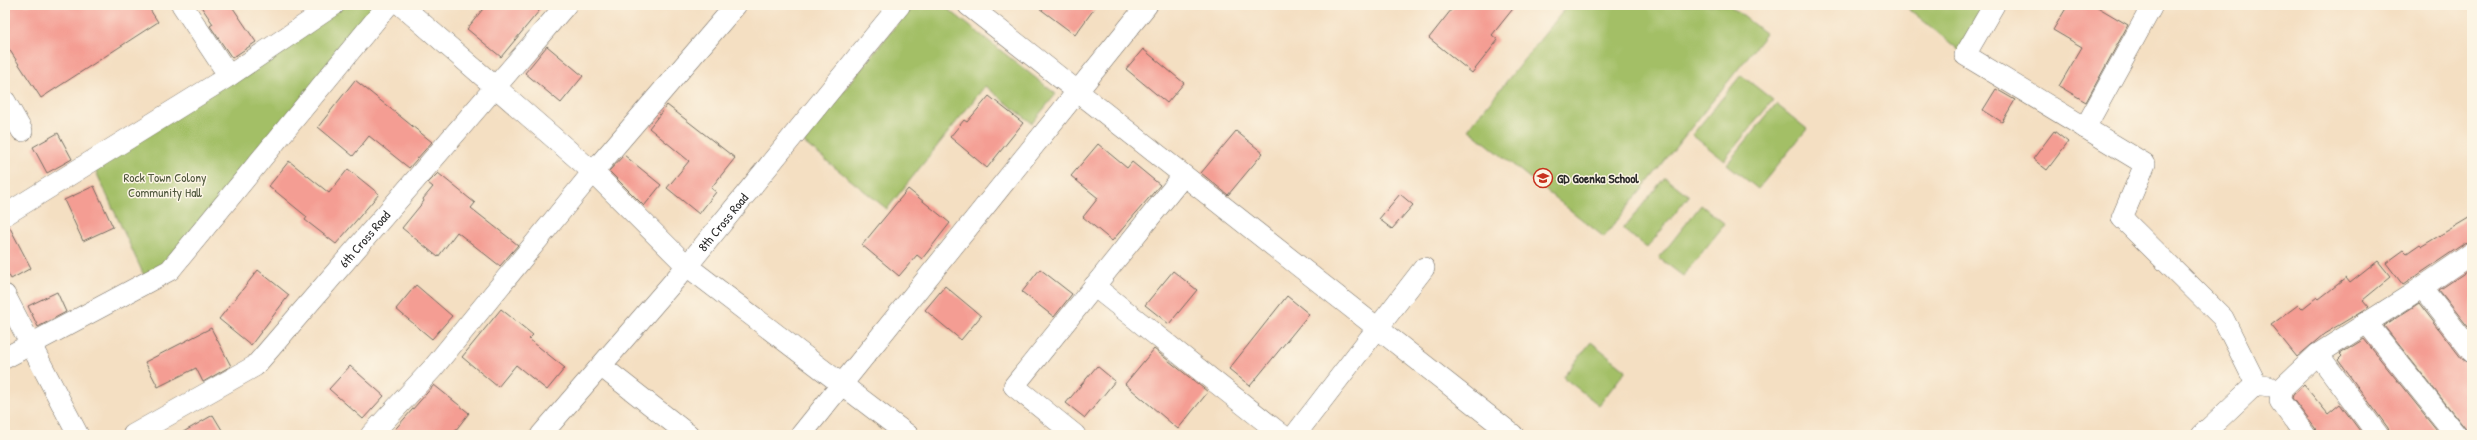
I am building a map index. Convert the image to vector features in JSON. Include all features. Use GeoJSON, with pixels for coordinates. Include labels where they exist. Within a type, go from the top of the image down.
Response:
{"type":"FeatureCollection","features":[{"type":"Feature","properties":{"kind":"street"},"geometry":{"type":"LineString","coordinates":[[182,5],[229,76]]}},
{"type":"Feature","properties":{"kind":"street"},"geometry":{"type":"LineString","coordinates":[[5,215],[229,76],[334,5]]}},
{"type":"Feature","properties":{"kind":"street"},"geometry":{"type":"LineString","coordinates":[[5,358],[170,270],[388,5]]}},
{"type":"Feature","properties":{"kind":"street"},"geometry":{"type":"LineString","coordinates":[[400,5],[592,172],[687,266],[908,435]]}},
{"type":"Feature","properties":{"kind":"street","name":"6th Cross Road"},"geometry":{"type":"LineString","coordinates":[[133,435],[255,366],[566,5]]}},
{"type":"Feature","properties":{"kind":"street"},"geometry":{"type":"LineString","coordinates":[[371,435],[433,368],[592,172],[736,5]]}},
{"type":"Feature","properties":{"kind":"street","name":"8th Cross Road"},"geometry":{"type":"LineString","coordinates":[[541,435],[687,266],[900,5]]}},
{"type":"Feature","properties":{"kind":"street"},"geometry":{"type":"LineString","coordinates":[[968,5],[1513,435]]}},
{"type":"Feature","properties":{"kind":"street"},"geometry":{"type":"LineString","coordinates":[[801,435],[1147,5]]}},
{"type":"Feature","properties":{"kind":"street"},"geometry":{"type":"LineString","coordinates":[[1994,5],[1965,55],[2145,164],[2122,218],[2223,318],[2256,384]]}},
{"type":"Feature","properties":{"kind":"street"},"geometry":{"type":"LineString","coordinates":[[2085,128],[2150,6]]}},
{"type":"Feature","properties":{"kind":"street"},"geometry":{"type":"LineString","coordinates":[[9,98],[22,131]]}},
{"type":"Feature","properties":{"kind":"street"},"geometry":{"type":"LineString","coordinates":[[1075,435],[1014,386],[1183,176]]}},
{"type":"Feature","properties":{"kind":"street"},"geometry":{"type":"LineString","coordinates":[[2306,435],[2280,401],[2281,389],[2318,354],[2470,257]]}},
{"type":"Feature","properties":{"kind":"street"},"geometry":{"type":"LineString","coordinates":[[1295,435],[1424,268]]}},
{"type":"Feature","properties":{"kind":"street"},"geometry":{"type":"LineString","coordinates":[[1094,286],[1282,435]]}},
{"type":"Feature","properties":{"kind":"street"},"geometry":{"type":"LineString","coordinates":[[2422,287],[2472,352]]}},
{"type":"Feature","properties":{"kind":"street"},"geometry":{"type":"LineString","coordinates":[[5,295],[78,435]]}},
{"type":"Feature","properties":{"kind":"street"},"geometry":{"type":"LineString","coordinates":[[2366,322],[2456,435]]}},
{"type":"Feature","properties":{"kind":"street"},"geometry":{"type":"LineString","coordinates":[[2318,354],[2378,435]]}},
{"type":"Feature","properties":{"kind":"street"},"geometry":{"type":"LineString","coordinates":[[601,366],[689,435]]}},
{"type":"Feature","properties":{"kind":"street"},"geometry":{"type":"LineString","coordinates":[[2256,384],[2281,389]]}},
{"type":"Feature","properties":{"kind":"street"},"geometry":{"type":"LineString","coordinates":[[2202,435],[2256,384]]}},
{"type":"Feature","properties":{"kind":"green space","name":"Rock Town Colony Community Hall"},"geometry":{"type":"Polygon","coordinates":[[[334,5],[388,5],[147,282],[92,163],[334,5]]]}},
{"type":"Feature","properties":{"kind":"green space"},"geometry":{"type":"Polygon","coordinates":[[[912,5],[943,5],[1056,94],[1032,123],[985,86],[887,209],[803,142],[912,5]]]}},
{"type":"Feature","properties":{"kind":"green space"},"geometry":{"type":"Polygon","coordinates":[[[1568,5],[1729,5],[1766,34],[1604,237],[1468,129],[1568,5]]]}},
{"type":"Feature","properties":{"kind":"green space"},"geometry":{"type":"Polygon","coordinates":[[[1904,5],[1994,5],[1965,55],[1904,5]]]}},
{"type":"Feature","properties":{"kind":"green space"},"geometry":{"type":"Polygon","coordinates":[[[1741,75],[1773,100],[1724,160],[1692,135],[1741,75]]]}},
{"type":"Feature","properties":{"kind":"green space"},"geometry":{"type":"Polygon","coordinates":[[[1776,104],[1807,129],[1758,189],[1727,164],[1776,104]]]}},
{"type":"Feature","properties":{"kind":"green space"},"geometry":{"type":"Polygon","coordinates":[[[1665,177],[1689,196],[1647,248],[1623,229],[1665,177]]]}},
{"type":"Feature","properties":{"kind":"green space"},"geometry":{"type":"Polygon","coordinates":[[[1701,205],[1725,224],[1683,276],[1659,258],[1701,205]]]}},
{"type":"Feature","properties":{"kind":"green space"},"geometry":{"type":"Polygon","coordinates":[[[1591,342],[1626,370],[1599,405],[1563,377],[1591,342]]]}},
{"type":"Feature","properties":{"kind":"building"},"geometry":{"type":"Polygon","coordinates":[[[5,5],[147,5],[158,22],[41,98],[5,43],[5,5]]]}},
{"type":"Feature","properties":{"kind":"building"},"geometry":{"type":"Polygon","coordinates":[[[200,5],[231,5],[256,42],[232,58],[210,26],[213,24],[200,5]]]}},
{"type":"Feature","properties":{"kind":"building"},"geometry":{"type":"Polygon","coordinates":[[[486,5],[544,5],[501,57],[467,29],[486,5]]]}},
{"type":"Feature","properties":{"kind":"building"},"geometry":{"type":"Polygon","coordinates":[[[1035,5],[1097,5],[1075,35],[1035,5]]]}},
{"type":"Feature","properties":{"kind":"building"},"geometry":{"type":"Polygon","coordinates":[[[1455,5],[1516,5],[1492,35],[1498,40],[1472,73],[1429,38],[1455,5]]]}},
{"type":"Feature","properties":{"kind":"building"},"geometry":{"type":"Polygon","coordinates":[[[2068,5],[2094,5],[2128,25],[2086,102],[2059,86],[2082,47],[2053,30],[2068,5]]]}},
{"type":"Feature","properties":{"kind":"building"},"geometry":{"type":"Polygon","coordinates":[[[547,46],[583,76],[561,103],[525,73],[547,46]]]}},
{"type":"Feature","properties":{"kind":"building"},"geometry":{"type":"Polygon","coordinates":[[[1143,49],[1184,83],[1167,103],[1126,69],[1143,49]]]}},
{"type":"Feature","properties":{"kind":"building"},"geometry":{"type":"Polygon","coordinates":[[[355,80],[432,142],[409,168],[369,136],[353,156],[318,127],[355,80]]]}},
{"type":"Feature","properties":{"kind":"building"},"geometry":{"type":"Polygon","coordinates":[[[1996,89],[2015,100],[2002,122],[1983,110],[1996,89]]]}},
{"type":"Feature","properties":{"kind":"building"},"geometry":{"type":"Polygon","coordinates":[[[989,96],[1023,123],[987,168],[950,137],[964,120],[967,122],[989,96]]]}},
{"type":"Feature","properties":{"kind":"building"},"geometry":{"type":"Polygon","coordinates":[[[667,105],[735,158],[711,188],[716,192],[699,214],[667,188],[689,161],[649,128],[667,105]]]}},
{"type":"Feature","properties":{"kind":"building"},"geometry":{"type":"Polygon","coordinates":[[[1236,131],[1263,153],[1228,195],[1201,173],[1236,131]]]}},
{"type":"Feature","properties":{"kind":"building"},"geometry":{"type":"Polygon","coordinates":[[[2054,131],[2068,142],[2047,170],[2033,159],[2054,131]]]}},
{"type":"Feature","properties":{"kind":"building"},"geometry":{"type":"Polygon","coordinates":[[[58,133],[72,159],[47,173],[33,147],[58,133]]]}},
{"type":"Feature","properties":{"kind":"building"},"geometry":{"type":"Polygon","coordinates":[[[1098,144],[1127,168],[1132,162],[1160,185],[1112,241],[1083,217],[1098,198],[1071,176],[1098,144]]]}},
{"type":"Feature","properties":{"kind":"building"},"geometry":{"type":"Polygon","coordinates":[[[624,155],[661,185],[644,206],[609,171],[624,155]]]}},
{"type":"Feature","properties":{"kind":"building"},"geometry":{"type":"Polygon","coordinates":[[[289,161],[329,193],[348,169],[379,194],[336,244],[305,220],[307,217],[269,186],[289,161]]]}},
{"type":"Feature","properties":{"kind":"building"},"geometry":{"type":"Polygon","coordinates":[[[438,173],[475,203],[471,208],[518,245],[500,266],[457,232],[438,257],[402,228],[424,201],[423,199],[433,187],[428,183],[438,173]]]}},
{"type":"Feature","properties":{"kind":"building"},"geometry":{"type":"Polygon","coordinates":[[[94,186],[113,227],[83,241],[64,200],[94,186]]]}},
{"type":"Feature","properties":{"kind":"building"},"geometry":{"type":"Polygon","coordinates":[[[908,189],[950,223],[922,259],[917,255],[899,276],[862,245],[908,189]]]}},
{"type":"Feature","properties":{"kind":"building"},"geometry":{"type":"Polygon","coordinates":[[[1400,194],[1413,205],[1392,229],[1379,219],[1400,194]]]}},
{"type":"Feature","properties":{"kind":"building"},"geometry":{"type":"Polygon","coordinates":[[[2472,216],[2472,241],[2465,243],[2403,285],[2386,263],[2404,250],[2407,253],[2420,244],[2422,246],[2472,216]]]}},
{"type":"Feature","properties":{"kind":"building"},"geometry":{"type":"Polygon","coordinates":[[[9,226],[31,268],[11,279],[5,268],[5,227],[9,226]]]}},
{"type":"Feature","properties":{"kind":"building"},"geometry":{"type":"Polygon","coordinates":[[[2378,261],[2391,277],[2363,300],[2369,307],[2324,334],[2297,357],[2271,325],[2298,305],[2302,309],[2317,297],[2319,299],[2346,278],[2350,283],[2378,261]]]}},
{"type":"Feature","properties":{"kind":"building"},"geometry":{"type":"Polygon","coordinates":[[[2472,268],[2472,332],[2439,290],[2472,268]]]}},
{"type":"Feature","properties":{"kind":"building"},"geometry":{"type":"Polygon","coordinates":[[[1040,269],[1072,294],[1054,317],[1022,292],[1040,269]]]}},
{"type":"Feature","properties":{"kind":"building"},"geometry":{"type":"Polygon","coordinates":[[[258,270],[289,295],[251,345],[219,319],[258,270]]]}},
{"type":"Feature","properties":{"kind":"building"},"geometry":{"type":"Polygon","coordinates":[[[1173,271],[1197,290],[1169,324],[1145,305],[1173,271]]]}},
{"type":"Feature","properties":{"kind":"building"},"geometry":{"type":"Polygon","coordinates":[[[416,285],[452,316],[432,339],[396,309],[416,285]]]}},
{"type":"Feature","properties":{"kind":"building"},"geometry":{"type":"Polygon","coordinates":[[[945,286],[981,316],[961,340],[925,310],[945,286]]]}},
{"type":"Feature","properties":{"kind":"building"},"geometry":{"type":"Polygon","coordinates":[[[57,292],[66,312],[38,327],[28,306],[57,292]]]}},
{"type":"Feature","properties":{"kind":"building"},"geometry":{"type":"Polygon","coordinates":[[[1287,296],[1309,314],[1250,386],[1229,369],[1287,296]]]}},
{"type":"Feature","properties":{"kind":"building"},"geometry":{"type":"Polygon","coordinates":[[[2419,303],[2462,359],[2472,364],[2472,435],[2468,435],[2465,428],[2384,326],[2419,303]]]}},
{"type":"Feature","properties":{"kind":"building"},"geometry":{"type":"Polygon","coordinates":[[[501,309],[533,335],[529,339],[565,368],[547,390],[516,365],[498,387],[462,357],[501,309]]]}},
{"type":"Feature","properties":{"kind":"building"},"geometry":{"type":"Polygon","coordinates":[[[211,328],[231,366],[203,382],[196,368],[158,387],[145,362],[211,328]]]}},
{"type":"Feature","properties":{"kind":"building"},"geometry":{"type":"Polygon","coordinates":[[[2364,339],[2441,435],[2390,435],[2388,428],[2338,360],[2342,356],[2340,354],[2364,339]]]}},
{"type":"Feature","properties":{"kind":"building"},"geometry":{"type":"Polygon","coordinates":[[[1154,349],[1208,392],[1178,429],[1125,384],[1154,349]]]}},
{"type":"Feature","properties":{"kind":"building"},"geometry":{"type":"Polygon","coordinates":[[[350,366],[384,396],[363,419],[329,389],[350,366]]]}},
{"type":"Feature","properties":{"kind":"building"},"geometry":{"type":"Polygon","coordinates":[[[1097,366],[1115,381],[1085,418],[1066,403],[1097,366]]]}},
{"type":"Feature","properties":{"kind":"building"},"geometry":{"type":"Polygon","coordinates":[[[434,385],[469,413],[452,435],[390,435],[434,385]]]}},
{"type":"Feature","properties":{"kind":"building"},"geometry":{"type":"Polygon","coordinates":[[[2304,385],[2328,414],[2340,404],[2363,435],[2317,435],[2315,428],[2292,398],[2293,395],[2304,385]]]}},
{"type":"Feature","properties":{"kind":"building"},"geometry":{"type":"Polygon","coordinates":[[[213,415],[225,435],[178,435],[213,415]]]}},
{"type":"Feature","properties":{"kind":"place","name":"GD Goenka School"},"geometry":{"type":"Point","coordinates":[1543,178]}}]}
